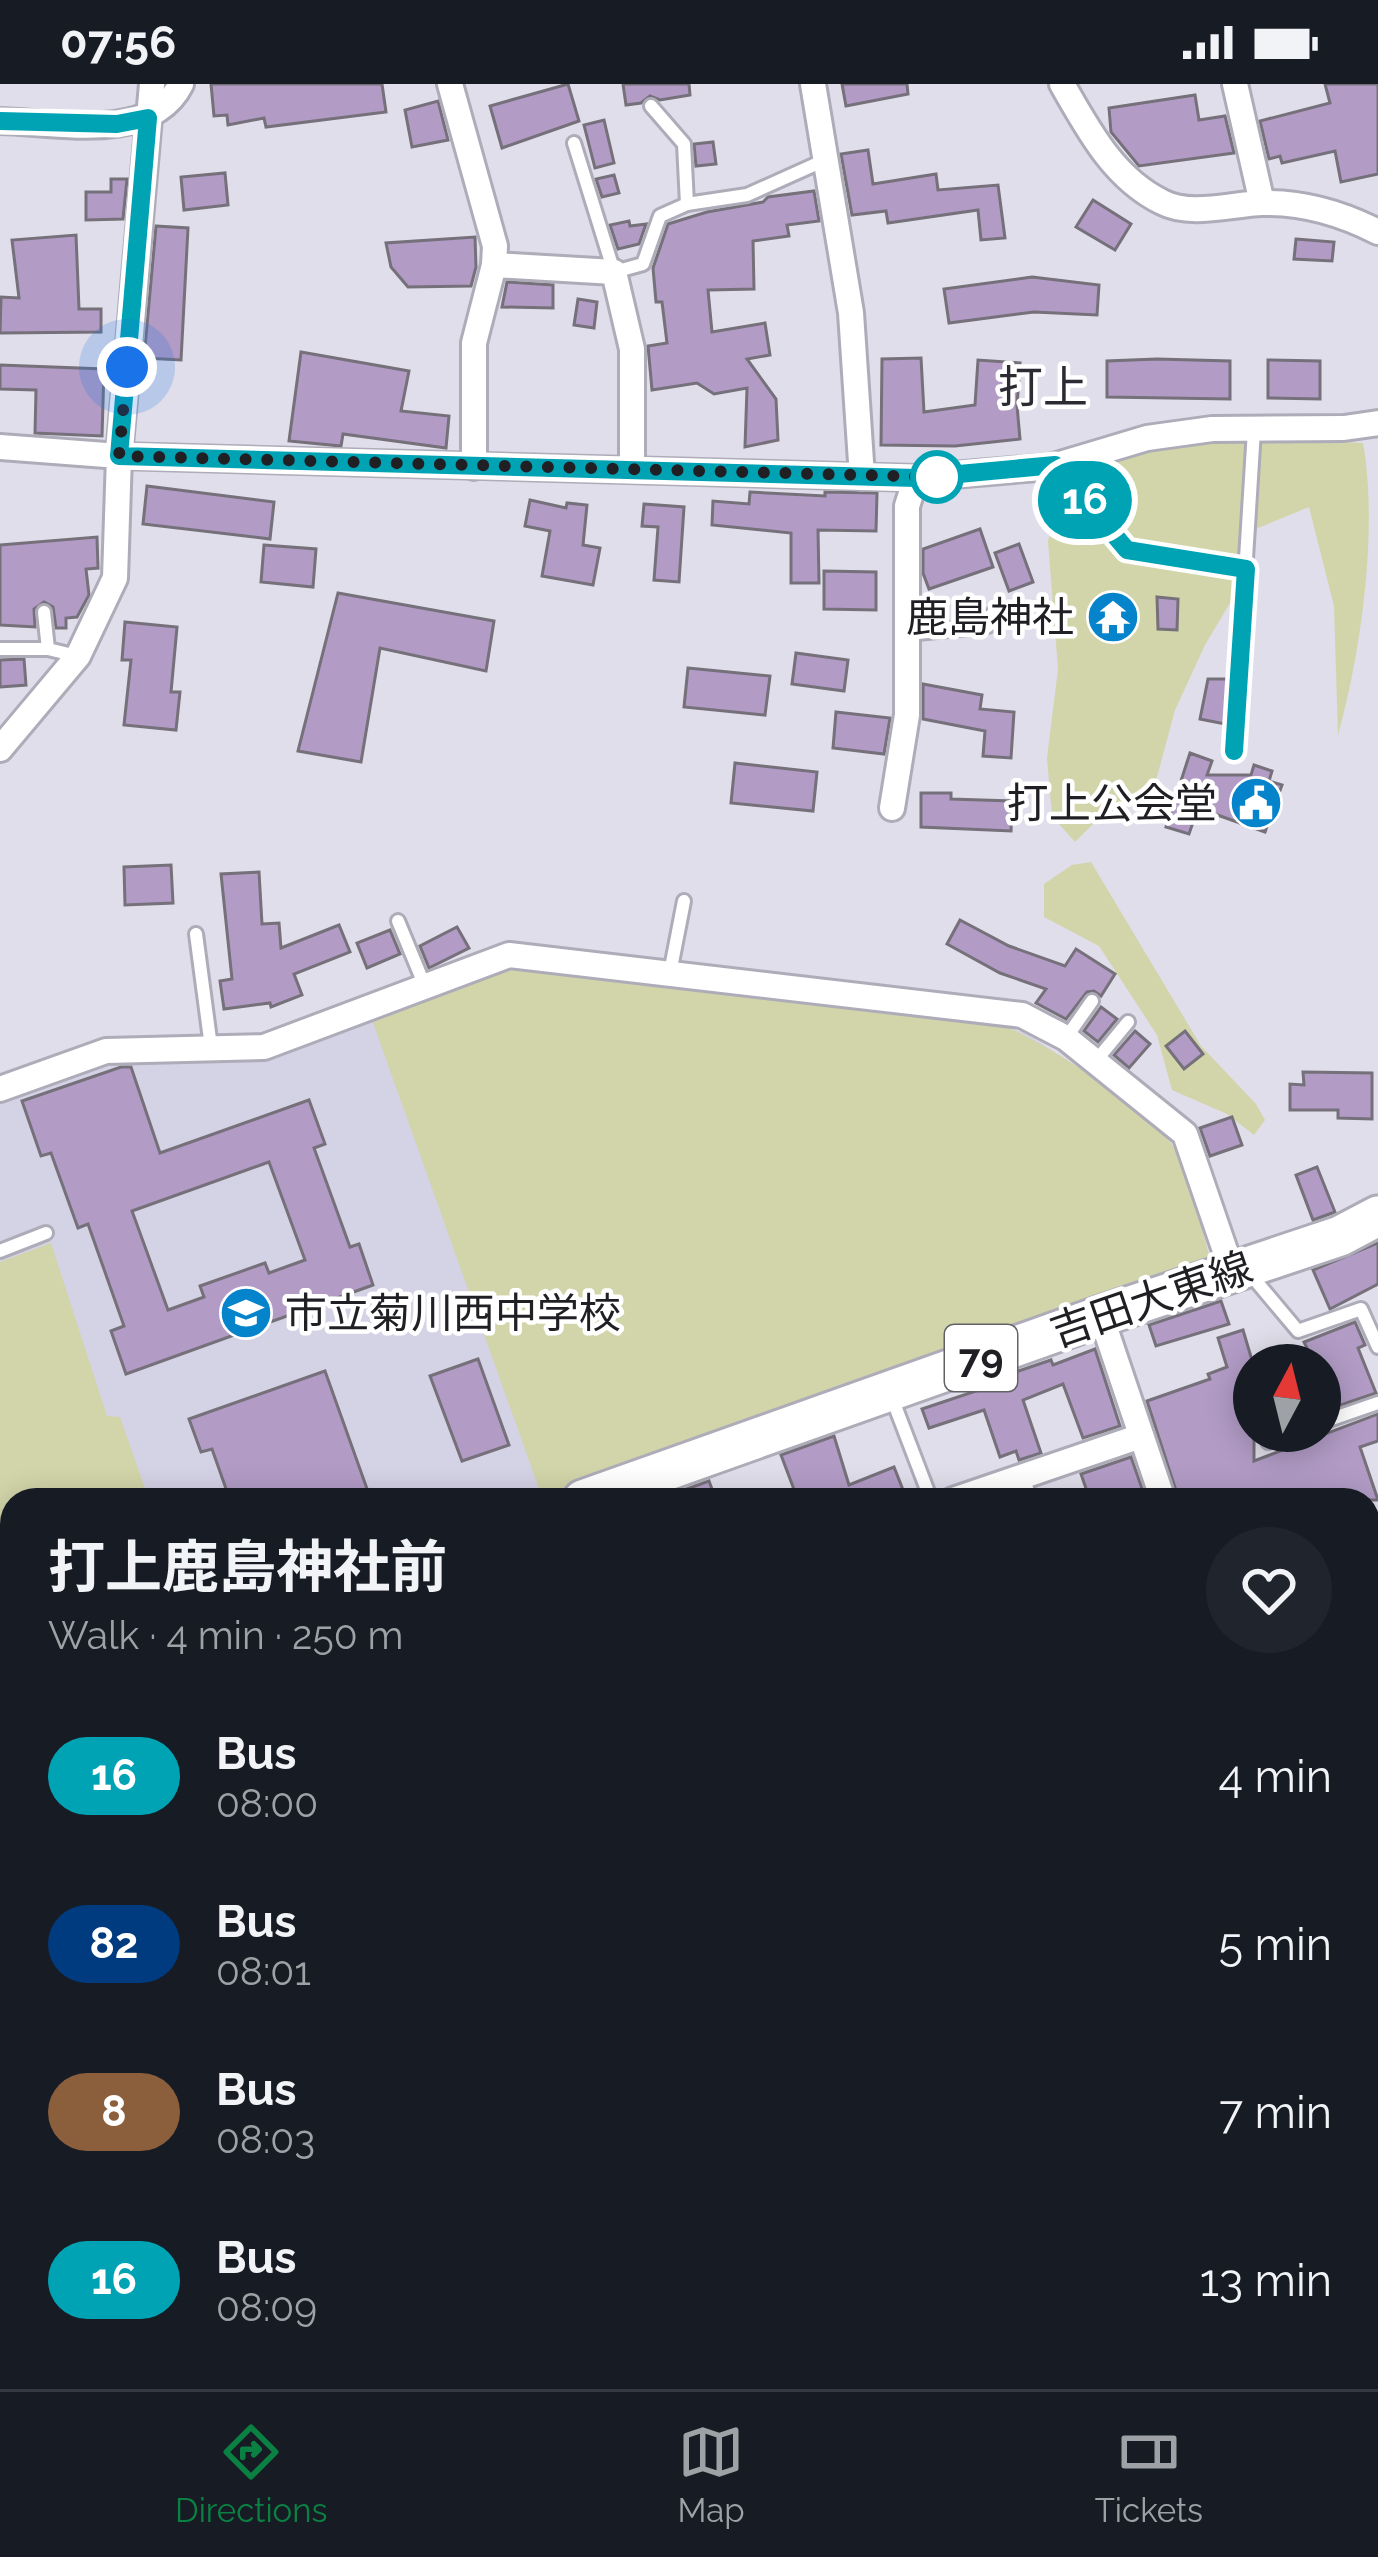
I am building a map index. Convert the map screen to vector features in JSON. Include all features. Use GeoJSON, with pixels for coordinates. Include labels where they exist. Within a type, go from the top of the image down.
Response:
{"type":"FeatureCollection","features":[{"type":"Feature","properties":{"kind":"main road","name":"吉田大東線"},"geometry":{"type":"LineString","coordinates":[[642,1488],[890,1391],[1340,1236],[1378,1216]]}},
{"type":"Feature","properties":{"kind":"street"},"geometry":{"type":"LineString","coordinates":[[0,748],[78,656],[115,578],[119,456],[152,84]]}},
{"type":"Feature","properties":{"kind":"street"},"geometry":{"type":"LineString","coordinates":[[0,121],[117,124],[148,118],[175,97],[181,84]]}},
{"type":"Feature","properties":{"kind":"street"},"geometry":{"type":"LineString","coordinates":[[450,84],[495,246],[474,344],[474,467]]}},
{"type":"Feature","properties":{"kind":"street"},"geometry":{"type":"LineString","coordinates":[[813,84],[851,313],[862,477]]}},
{"type":"Feature","properties":{"kind":"street"},"geometry":{"type":"LineString","coordinates":[[1061,84],[1097,143],[1126,178],[1165,205],[1196,208],[1262,203],[1326,211],[1378,232]]}},
{"type":"Feature","properties":{"kind":"street"},"geometry":{"type":"LineString","coordinates":[[1235,84],[1262,203]]}},
{"type":"Feature","properties":{"kind":"street"},"geometry":{"type":"LineString","coordinates":[[494,265],[614,272],[632,349],[632,468]]}},
{"type":"Feature","properties":{"kind":"street"},"geometry":{"type":"LineString","coordinates":[[0,448],[119,456],[916,478],[1055,465],[1147,438],[1212,429],[1344,428],[1378,423]]}},
{"type":"Feature","properties":{"kind":"street"},"geometry":{"type":"LineString","coordinates":[[892,808],[907,715],[907,506],[916,478]]}},
{"type":"Feature","properties":{"kind":"street"},"geometry":{"type":"LineString","coordinates":[[0,1089],[106,1051],[264,1047],[509,955],[1022,1015],[1066,1038],[1185,1134],[1232,1271]]}},
{"type":"Feature","properties":{"kind":"street"},"geometry":{"type":"LineString","coordinates":[[1101,1316],[1159,1488]]}},
{"type":"Feature","properties":{"kind":"street"},"geometry":{"type":"LineString","coordinates":[[1027,1488],[1141,1436]]}},
{"type":"Feature","properties":{"kind":"lane"},"geometry":{"type":"LineString","coordinates":[[651,106],[684,144],[687,204]]}},
{"type":"Feature","properties":{"kind":"lane"},"geometry":{"type":"LineString","coordinates":[[574,143],[614,272],[643,264],[659,216],[687,204],[747,195],[825,160]]}},
{"type":"Feature","properties":{"kind":"lane"},"geometry":{"type":"LineString","coordinates":[[1234,751],[1254,428]]}},
{"type":"Feature","properties":{"kind":"lane"},"geometry":{"type":"LineString","coordinates":[[1055,465],[1127,550],[1246,569]]}},
{"type":"Feature","properties":{"kind":"lane"},"geometry":{"type":"LineString","coordinates":[[44,612],[48,649]]}},
{"type":"Feature","properties":{"kind":"lane"},"geometry":{"type":"LineString","coordinates":[[907,634],[988,626],[992,614]]}},
{"type":"Feature","properties":{"kind":"lane"},"geometry":{"type":"LineString","coordinates":[[0,649],[48,649],[78,656]]}},
{"type":"Feature","properties":{"kind":"lane"},"geometry":{"type":"LineString","coordinates":[[670,973],[684,902]]}},
{"type":"Feature","properties":{"kind":"lane"},"geometry":{"type":"LineString","coordinates":[[398,921],[424,984]]}},
{"type":"Feature","properties":{"kind":"lane"},"geometry":{"type":"LineString","coordinates":[[196,934],[211,1047]]}},
{"type":"Feature","properties":{"kind":"lane"},"geometry":{"type":"LineString","coordinates":[[1066,1038],[1092,1001]]}},
{"type":"Feature","properties":{"kind":"lane"},"geometry":{"type":"LineString","coordinates":[[1095,1062],[1128,1022]]}},
{"type":"Feature","properties":{"kind":"lane"},"geometry":{"type":"LineString","coordinates":[[0,1251],[46,1233]]}},
{"type":"Feature","properties":{"kind":"lane"},"geometry":{"type":"LineString","coordinates":[[1232,1271],[1256,1281],[1298,1331],[1361,1309],[1378,1348]]}},
{"type":"Feature","properties":{"kind":"lane"},"geometry":{"type":"LineString","coordinates":[[890,1391],[926,1488]]}},
{"type":"Feature","properties":{"kind":"lane"},"geometry":{"type":"LineString","coordinates":[[1341,1416],[1378,1403]]}},
{"type":"Feature","properties":{"kind":"shaded area"},"geometry":{"type":"Polygon","coordinates":[[[505,970],[922,1016],[1024,1032],[1166,1135],[1186,1176],[1210,1258],[568,1488],[0,1488],[0,1101],[110,1061],[273,1057],[505,970]]]}},
{"type":"Feature","properties":{"kind":"green space"},"geometry":{"type":"Polygon","coordinates":[[[1181,433],[1363,443],[1369,512],[1365,588],[1338,735],[1334,606],[1309,507],[1246,533],[1237,591],[1175,710],[1154,788],[1107,810],[1075,842],[1052,816],[1047,758],[1058,669],[1048,541],[1058,508],[1094,490],[1119,446],[1181,433]]]}},
{"type":"Feature","properties":{"kind":"green space"},"geometry":{"type":"Polygon","coordinates":[[[1091,862],[1201,1046],[1256,1104],[1265,1120],[1254,1135],[1227,1114],[1172,1090],[1157,1035],[1099,946],[1044,917],[1044,884],[1072,865],[1091,862]]]}},
{"type":"Feature","properties":{"kind":"green space"},"geometry":{"type":"Polygon","coordinates":[[[526,968],[1003,1026],[1093,1077],[1160,1130],[1184,1170],[1210,1258],[567,1488],[539,1488],[372,1020],[489,974],[526,968]]]}},
{"type":"Feature","properties":{"kind":"green space"},"geometry":{"type":"Polygon","coordinates":[[[51,1243],[107,1416],[120,1417],[145,1488],[0,1488],[0,1262],[51,1243]]]}},
{"type":"Feature","properties":{"kind":"building"},"geometry":{"type":"Polygon","coordinates":[[[211,84],[382,84],[386,112],[266,127],[264,118],[228,125],[227,115],[214,116],[211,84]]]}},
{"type":"Feature","properties":{"kind":"building"},"geometry":{"type":"Polygon","coordinates":[[[568,84],[579,121],[502,148],[490,106],[568,84]]]}},
{"type":"Feature","properties":{"kind":"building"},"geometry":{"type":"Polygon","coordinates":[[[623,84],[689,84],[690,95],[660,100],[650,96],[626,105],[623,84]]]}},
{"type":"Feature","properties":{"kind":"building"},"geometry":{"type":"Polygon","coordinates":[[[842,84],[907,84],[908,94],[846,106],[842,84]]]}},
{"type":"Feature","properties":{"kind":"building"},"geometry":{"type":"Polygon","coordinates":[[[1325,84],[1378,84],[1378,174],[1341,182],[1335,151],[1282,163],[1280,156],[1269,159],[1260,121],[1330,103],[1325,84]]]}},
{"type":"Feature","properties":{"kind":"building"},"geometry":{"type":"Polygon","coordinates":[[[1195,95],[1199,120],[1225,116],[1234,153],[1139,166],[1111,132],[1109,108],[1195,95]]]}},
{"type":"Feature","properties":{"kind":"building"},"geometry":{"type":"Polygon","coordinates":[[[438,101],[448,140],[412,147],[405,110],[438,101]]]}},
{"type":"Feature","properties":{"kind":"building"},"geometry":{"type":"Polygon","coordinates":[[[604,120],[614,163],[595,168],[584,125],[604,120]]]}},
{"type":"Feature","properties":{"kind":"building"},"geometry":{"type":"Polygon","coordinates":[[[713,142],[716,164],[696,166],[694,144],[713,142]]]}},
{"type":"Feature","properties":{"kind":"building"},"geometry":{"type":"Polygon","coordinates":[[[868,150],[873,184],[936,174],[938,190],[998,185],[1005,238],[981,240],[978,210],[888,223],[886,211],[852,215],[841,154],[868,150]]]}},
{"type":"Feature","properties":{"kind":"building"},"geometry":{"type":"Polygon","coordinates":[[[225,173],[228,205],[184,210],[181,177],[225,173]]]}},
{"type":"Feature","properties":{"kind":"building"},"geometry":{"type":"Polygon","coordinates":[[[614,175],[619,193],[602,197],[596,179],[614,175]]]}},
{"type":"Feature","properties":{"kind":"building"},"geometry":{"type":"Polygon","coordinates":[[[111,179],[127,179],[123,219],[86,220],[86,192],[111,192],[111,179]]]}},
{"type":"Feature","properties":{"kind":"building"},"geometry":{"type":"Polygon","coordinates":[[[814,191],[819,221],[787,225],[789,236],[753,241],[754,289],[708,290],[712,332],[765,323],[770,355],[747,359],[776,399],[778,440],[745,447],[747,388],[714,394],[697,383],[652,390],[648,346],[667,343],[653,268],[668,224],[768,197],[814,191]]]}},
{"type":"Feature","properties":{"kind":"building"},"geometry":{"type":"Polygon","coordinates":[[[1093,200],[1131,224],[1115,250],[1076,227],[1093,200]]]}},
{"type":"Feature","properties":{"kind":"building"},"geometry":{"type":"Polygon","coordinates":[[[629,221],[630,226],[646,224],[639,244],[618,249],[610,225],[629,221]]]}},
{"type":"Feature","properties":{"kind":"building"},"geometry":{"type":"Polygon","coordinates":[[[156,226],[188,228],[181,360],[144,358],[156,226]]]}},
{"type":"Feature","properties":{"kind":"building"},"geometry":{"type":"Polygon","coordinates":[[[76,235],[79,309],[101,309],[101,332],[0,333],[1,297],[19,298],[12,240],[76,235]]]}},
{"type":"Feature","properties":{"kind":"building"},"geometry":{"type":"Polygon","coordinates":[[[475,237],[471,286],[408,287],[391,267],[386,243],[475,237]]]}},
{"type":"Feature","properties":{"kind":"building"},"geometry":{"type":"Polygon","coordinates":[[[1296,239],[1334,242],[1332,261],[1294,259],[1296,239]]]}},
{"type":"Feature","properties":{"kind":"building"},"geometry":{"type":"Polygon","coordinates":[[[1032,277],[1099,285],[1097,315],[1034,312],[949,323],[944,289],[1032,277]]]}},
{"type":"Feature","properties":{"kind":"building"},"geometry":{"type":"Polygon","coordinates":[[[507,282],[553,285],[553,308],[502,307],[507,282]]]}},
{"type":"Feature","properties":{"kind":"building"},"geometry":{"type":"Polygon","coordinates":[[[578,299],[597,302],[594,328],[574,325],[578,299]]]}},
{"type":"Feature","properties":{"kind":"building"},"geometry":{"type":"Polygon","coordinates":[[[301,352],[409,371],[401,411],[449,416],[446,448],[343,434],[341,446],[289,441],[301,352]]]}},
{"type":"Feature","properties":{"kind":"building"},"geometry":{"type":"Polygon","coordinates":[[[921,358],[924,412],[975,405],[978,360],[1020,363],[1020,439],[955,446],[881,445],[882,359],[921,358]]]}},
{"type":"Feature","properties":{"kind":"building"},"geometry":{"type":"Polygon","coordinates":[[[1268,360],[1320,361],[1320,399],[1268,398],[1268,360]]]}},
{"type":"Feature","properties":{"kind":"building"},"geometry":{"type":"Polygon","coordinates":[[[1107,361],[1230,361],[1230,399],[1107,397],[1107,361]]]}},
{"type":"Feature","properties":{"kind":"building"},"geometry":{"type":"Polygon","coordinates":[[[0,365],[104,369],[102,436],[35,433],[36,390],[0,389],[0,365]]]}},
{"type":"Feature","properties":{"kind":"building"},"geometry":{"type":"Polygon","coordinates":[[[147,486],[274,502],[270,539],[143,524],[147,486]]]}},
{"type":"Feature","properties":{"kind":"building"},"geometry":{"type":"Polygon","coordinates":[[[750,492],[877,493],[876,531],[818,530],[819,583],[791,583],[791,533],[712,525],[713,501],[749,504],[750,492]]]}},
{"type":"Feature","properties":{"kind":"building"},"geometry":{"type":"Polygon","coordinates":[[[530,500],[566,508],[567,503],[587,505],[583,545],[600,548],[593,585],[542,576],[550,531],[525,526],[530,500]]]}},
{"type":"Feature","properties":{"kind":"building"},"geometry":{"type":"Polygon","coordinates":[[[644,504],[684,507],[679,582],[654,580],[658,527],[642,526],[644,504]]]}},
{"type":"Feature","properties":{"kind":"building"},"geometry":{"type":"Polygon","coordinates":[[[980,529],[993,567],[929,589],[923,549],[980,529]]]}},
{"type":"Feature","properties":{"kind":"building"},"geometry":{"type":"Polygon","coordinates":[[[97,537],[98,568],[86,569],[89,595],[77,617],[66,618],[66,628],[56,628],[53,607],[44,602],[34,609],[35,627],[0,625],[0,545],[97,537]]]}},
{"type":"Feature","properties":{"kind":"building"},"geometry":{"type":"Polygon","coordinates":[[[1019,544],[1033,582],[1009,591],[995,553],[1019,544]]]}},
{"type":"Feature","properties":{"kind":"building"},"geometry":{"type":"Polygon","coordinates":[[[264,545],[316,549],[313,587],[261,582],[264,545]]]}},
{"type":"Feature","properties":{"kind":"building"},"geometry":{"type":"Polygon","coordinates":[[[824,571],[876,572],[876,610],[824,609],[824,571]]]}},
{"type":"Feature","properties":{"kind":"building"},"geometry":{"type":"Polygon","coordinates":[[[338,593],[494,621],[486,671],[380,648],[361,762],[298,751],[338,593]]]}},
{"type":"Feature","properties":{"kind":"building"},"geometry":{"type":"Polygon","coordinates":[[[1157,597],[1178,599],[1177,630],[1158,629],[1157,597]]]}},
{"type":"Feature","properties":{"kind":"building"},"geometry":{"type":"Polygon","coordinates":[[[125,622],[177,627],[171,692],[180,692],[176,730],[124,725],[131,660],[122,660],[125,622]]]}},
{"type":"Feature","properties":{"kind":"building"},"geometry":{"type":"Polygon","coordinates":[[[796,653],[848,660],[844,691],[792,684],[796,653]]]}},
{"type":"Feature","properties":{"kind":"building"},"geometry":{"type":"Polygon","coordinates":[[[24,659],[26,685],[0,687],[0,660],[24,659]]]}},
{"type":"Feature","properties":{"kind":"building"},"geometry":{"type":"Polygon","coordinates":[[[688,668],[770,676],[765,715],[684,707],[688,668]]]}},
{"type":"Feature","properties":{"kind":"building"},"geometry":{"type":"Polygon","coordinates":[[[1208,679],[1227,679],[1225,724],[1200,719],[1208,679]]]}},
{"type":"Feature","properties":{"kind":"building"},"geometry":{"type":"Polygon","coordinates":[[[923,684],[982,695],[980,709],[1014,712],[1011,758],[983,756],[985,731],[923,719],[923,684]]]}},
{"type":"Feature","properties":{"kind":"building"},"geometry":{"type":"Polygon","coordinates":[[[836,712],[890,718],[884,754],[833,748],[836,712]]]}},
{"type":"Feature","properties":{"kind":"building"},"geometry":{"type":"Polygon","coordinates":[[[1190,753],[1212,761],[1207,775],[1251,775],[1254,765],[1272,771],[1269,781],[1282,785],[1265,832],[1198,808],[1189,834],[1166,827],[1190,753]]]}},
{"type":"Feature","properties":{"kind":"building"},"geometry":{"type":"Polygon","coordinates":[[[735,763],[817,772],[813,811],[731,803],[735,763]]]}},
{"type":"Feature","properties":{"kind":"building"},"geometry":{"type":"Polygon","coordinates":[[[921,793],[1012,801],[1011,831],[921,827],[921,793]]]}},
{"type":"Feature","properties":{"kind":"building"},"geometry":{"type":"Polygon","coordinates":[[[171,865],[173,903],[125,905],[124,867],[171,865]]]}},
{"type":"Feature","properties":{"kind":"building"},"geometry":{"type":"Polygon","coordinates":[[[259,872],[262,924],[279,923],[281,948],[339,925],[350,952],[294,974],[302,995],[271,1007],[270,1003],[224,1009],[220,981],[232,979],[221,874],[259,872]]]}},
{"type":"Feature","properties":{"kind":"building"},"geometry":{"type":"Polygon","coordinates":[[[960,920],[1009,946],[1065,966],[1076,949],[1115,974],[1101,996],[1087,992],[1066,1019],[1036,1003],[1046,989],[1000,973],[947,944],[960,920]]]}},
{"type":"Feature","properties":{"kind":"building"},"geometry":{"type":"Polygon","coordinates":[[[457,927],[469,948],[429,968],[420,946],[457,927]]]}},
{"type":"Feature","properties":{"kind":"building"},"geometry":{"type":"Polygon","coordinates":[[[390,930],[400,954],[367,968],[357,943],[390,930]]]}},
{"type":"Feature","properties":{"kind":"building"},"geometry":{"type":"Polygon","coordinates":[[[1101,1007],[1117,1019],[1098,1042],[1084,1031],[1101,1007]]]}},
{"type":"Feature","properties":{"kind":"building"},"geometry":{"type":"Polygon","coordinates":[[[1135,1031],[1150,1044],[1129,1068],[1114,1055],[1135,1031]]]}},
{"type":"Feature","properties":{"kind":"building"},"geometry":{"type":"Polygon","coordinates":[[[1185,1031],[1203,1054],[1184,1069],[1166,1046],[1185,1031]]]}},
{"type":"Feature","properties":{"kind":"building"},"geometry":{"type":"Polygon","coordinates":[[[131,1067],[160,1153],[309,1100],[325,1144],[314,1148],[350,1247],[359,1244],[373,1285],[126,1374],[111,1331],[124,1326],[88,1224],[78,1228],[51,1153],[41,1156],[22,1101],[131,1067]],[[269,1162],[132,1211],[168,1310],[204,1297],[200,1286],[265,1263],[269,1273],[305,1260],[269,1162]]]}},
{"type":"Feature","properties":{"kind":"building"},"geometry":{"type":"Polygon","coordinates":[[[1303,1072],[1372,1073],[1372,1119],[1338,1118],[1338,1110],[1290,1110],[1290,1084],[1304,1085],[1303,1072]]]}},
{"type":"Feature","properties":{"kind":"building"},"geometry":{"type":"Polygon","coordinates":[[[1232,1117],[1242,1145],[1210,1156],[1200,1128],[1232,1117]]]}},
{"type":"Feature","properties":{"kind":"building"},"geometry":{"type":"Polygon","coordinates":[[[1317,1167],[1335,1212],[1313,1220],[1296,1175],[1317,1167]]]}},
{"type":"Feature","properties":{"kind":"building"},"geometry":{"type":"Polygon","coordinates":[[[1378,1243],[1378,1284],[1330,1309],[1313,1270],[1378,1243]]]}},
{"type":"Feature","properties":{"kind":"building"},"geometry":{"type":"Polygon","coordinates":[[[1221,1301],[1229,1324],[1156,1346],[1149,1325],[1221,1301]]]}},
{"type":"Feature","properties":{"kind":"building"},"geometry":{"type":"Polygon","coordinates":[[[1355,1322],[1365,1345],[1358,1348],[1376,1393],[1341,1405],[1341,1344],[1304,1342],[1355,1322]]]}},
{"type":"Feature","properties":{"kind":"building"},"geometry":{"type":"Polygon","coordinates":[[[1243,1330],[1247,1344],[1233,1344],[1233,1452],[1254,1452],[1254,1461],[1278,1452],[1341,1452],[1341,1428],[1378,1414],[1378,1441],[1360,1447],[1374,1488],[1175,1488],[1147,1401],[1210,1379],[1208,1374],[1227,1367],[1218,1338],[1243,1330]]]}},
{"type":"Feature","properties":{"kind":"building"},"geometry":{"type":"Polygon","coordinates":[[[1095,1349],[1120,1426],[1083,1438],[1063,1384],[1023,1400],[1041,1453],[1019,1460],[1016,1451],[1000,1457],[984,1410],[929,1428],[922,1409],[976,1391],[975,1386],[1095,1349]]]}},
{"type":"Feature","properties":{"kind":"building"},"geometry":{"type":"Polygon","coordinates":[[[478,1359],[509,1445],[462,1461],[430,1376],[478,1359]]]}},
{"type":"Feature","properties":{"kind":"building"},"geometry":{"type":"Polygon","coordinates":[[[325,1371],[367,1488],[226,1488],[212,1449],[201,1452],[189,1419],[325,1371]]]}},
{"type":"Feature","properties":{"kind":"building"},"geometry":{"type":"Polygon","coordinates":[[[834,1436],[849,1485],[894,1467],[902,1488],[793,1488],[781,1455],[834,1436]]]}},
{"type":"Feature","properties":{"kind":"building"},"geometry":{"type":"Polygon","coordinates":[[[1131,1457],[1142,1488],[1086,1488],[1081,1474],[1131,1457]]]}},
{"type":"Feature","properties":{"kind":"bus line","name":"16"},"geometry":{"type":"LineString","coordinates":[[0,121],[117,124],[148,118],[119,456],[916,478],[1055,465],[1127,550],[1246,569],[1234,751]]}},
{"type":"Feature","properties":{"kind":"place","name":"鹿島神社"},"geometry":{"type":"Point","coordinates":[1113,617]}},
{"type":"Feature","properties":{"kind":"place","name":"打上公会堂"},"geometry":{"type":"Point","coordinates":[1256,803]}},
{"type":"Feature","properties":{"kind":"place","name":"市立菊川西中学校"},"geometry":{"type":"Point","coordinates":[246,1313]}},
{"type":"Feature","properties":{"kind":"district","name":"打上"},"geometry":{"type":"Point","coordinates":[1043,387]}},
{"type":"Feature","properties":{"kind":"route"},"geometry":{"type":"LineString","coordinates":[[127,367],[119,456],[937,477]]}}]}
